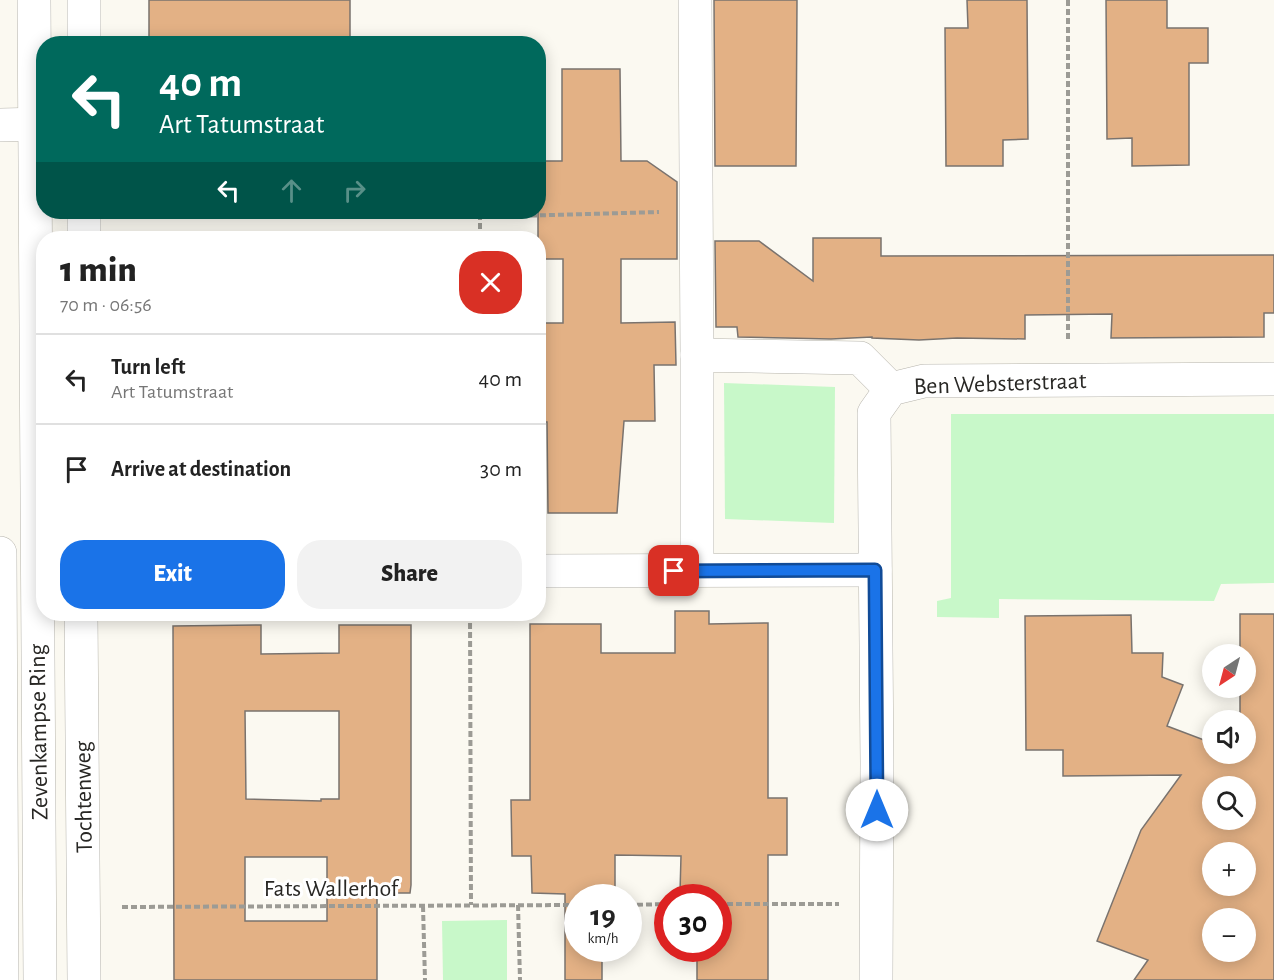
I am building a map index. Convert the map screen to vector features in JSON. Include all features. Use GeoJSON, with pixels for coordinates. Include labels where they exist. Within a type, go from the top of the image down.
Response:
{"type":"FeatureCollection","features":[{"type":"Feature","properties":{"kind":"street","name":"Zevenkampse Ring"},"geometry":{"type":"LineString","coordinates":[[34,0],[36,50]]}},
{"type":"Feature","properties":{"kind":"street"},"geometry":{"type":"LineString","coordinates":[[84,0],[84,36]]}},
{"type":"Feature","properties":{"kind":"street"},"geometry":{"type":"LineString","coordinates":[[695,0],[697,570]]}},
{"type":"Feature","properties":{"kind":"street"},"geometry":{"type":"LineString","coordinates":[[0,125],[36,124]]}},
{"type":"Feature","properties":{"kind":"street"},"geometry":{"type":"LineString","coordinates":[[697,355],[860,358],[891,389]]}},
{"type":"Feature","properties":{"kind":"street","name":"Ben Websterstraat"},"geometry":{"type":"LineString","coordinates":[[876,980],[874,413],[891,389],[924,381],[1274,379]]}},
{"type":"Feature","properties":{"kind":"street","name":"Zevenkampse Ring"},"geometry":{"type":"LineString","coordinates":[[0,553],[2,980]]}},
{"type":"Feature","properties":{"kind":"street"},"geometry":{"type":"LineString","coordinates":[[546,571],[875,570]]}},
{"type":"Feature","properties":{"kind":"street"},"geometry":{"type":"LineString","coordinates":[[0,575],[36,574]]}},
{"type":"Feature","properties":{"kind":"street","name":"Zevenkampse Ring"},"geometry":{"type":"LineString","coordinates":[[40,621],[40,980]]}},
{"type":"Feature","properties":{"kind":"street","name":"Tochtenweg"},"geometry":{"type":"LineString","coordinates":[[81,621],[84,980]]}},
{"type":"Feature","properties":{"kind":"path"},"geometry":{"type":"LineString","coordinates":[[1068,0],[1068,380]]}},
{"type":"Feature","properties":{"kind":"path"},"geometry":{"type":"LineString","coordinates":[[546,215],[696,211]]}},
{"type":"Feature","properties":{"kind":"path"},"geometry":{"type":"LineString","coordinates":[[470,621],[471,905]]}},
{"type":"Feature","properties":{"kind":"path"},"geometry":{"type":"LineString","coordinates":[[732,904],[876,904]]}},
{"type":"Feature","properties":{"kind":"path"},"geometry":{"type":"LineString","coordinates":[[518,905],[520,980]]}},
{"type":"Feature","properties":{"kind":"path","name":"Fats Wallerhof"},"geometry":{"type":"LineString","coordinates":[[84,907],[564,905]]}},
{"type":"Feature","properties":{"kind":"path"},"geometry":{"type":"LineString","coordinates":[[423,906],[425,980]]}},
{"type":"Feature","properties":{"kind":"green space"},"geometry":{"type":"Polygon","coordinates":[[[724,383],[835,387],[834,523],[725,519],[724,383]]]}},
{"type":"Feature","properties":{"kind":"green space"},"geometry":{"type":"Polygon","coordinates":[[[951,414],[1274,414],[1274,583],[1221,584],[1214,601],[999,599],[999,618],[937,617],[937,601],[951,598],[951,414]]]}},
{"type":"Feature","properties":{"kind":"green space"},"geometry":{"type":"Polygon","coordinates":[[[507,920],[507,980],[443,980],[442,921],[507,920]]]}},
{"type":"Feature","properties":{"kind":"building"},"geometry":{"type":"Polygon","coordinates":[[[149,0],[350,0],[350,36],[149,36],[149,0]]]}},
{"type":"Feature","properties":{"kind":"building"},"geometry":{"type":"Polygon","coordinates":[[[714,0],[797,0],[796,166],[715,166],[714,0]]]}},
{"type":"Feature","properties":{"kind":"building"},"geometry":{"type":"Polygon","coordinates":[[[967,0],[1027,0],[1028,139],[1003,140],[1003,166],[946,166],[945,28],[968,28],[967,0]]]}},
{"type":"Feature","properties":{"kind":"building"},"geometry":{"type":"Polygon","coordinates":[[[1106,0],[1167,0],[1167,28],[1208,28],[1208,63],[1189,63],[1189,165],[1132,166],[1132,138],[1107,139],[1106,0]]]}},
{"type":"Feature","properties":{"kind":"building"},"geometry":{"type":"Polygon","coordinates":[[[562,69],[620,69],[621,161],[647,161],[677,182],[677,259],[621,259],[621,323],[675,322],[676,365],[654,365],[655,421],[624,421],[617,513],[548,513],[546,323],[563,323],[563,259],[546,259],[546,231],[538,231],[538,219],[546,219],[546,161],[562,161],[562,69]]]}},
{"type":"Feature","properties":{"kind":"building"},"geometry":{"type":"Polygon","coordinates":[[[813,238],[881,238],[881,256],[1274,255],[1274,313],[1264,313],[1264,337],[1111,338],[1112,314],[1025,315],[1025,339],[738,337],[737,327],[716,327],[715,241],[759,241],[813,281],[813,238]]]}},
{"type":"Feature","properties":{"kind":"building"},"geometry":{"type":"Polygon","coordinates":[[[675,611],[709,611],[709,624],[768,623],[768,798],[787,798],[787,855],[768,855],[768,980],[697,980],[697,962],[732,962],[732,884],[680,884],[681,856],[615,855],[615,884],[564,884],[564,894],[532,893],[531,856],[512,856],[511,800],[530,800],[530,624],[601,624],[601,653],[675,653],[675,611]]]}},
{"type":"Feature","properties":{"kind":"building"},"geometry":{"type":"Polygon","coordinates":[[[1240,614],[1274,614],[1274,980],[1134,980],[1148,960],[1097,941],[1141,830],[1181,775],[1063,776],[1063,750],[1026,750],[1025,616],[1131,615],[1132,653],[1163,653],[1162,677],[1183,685],[1167,726],[1202,739],[1202,764],[1256,764],[1256,710],[1240,710],[1240,698],[1256,698],[1256,644],[1240,644],[1240,614]]]}},
{"type":"Feature","properties":{"kind":"building"},"geometry":{"type":"Polygon","coordinates":[[[261,625],[261,654],[339,653],[339,625],[411,625],[411,885],[410,893],[377,893],[377,980],[174,980],[173,626],[261,625]],[[245,711],[246,799],[321,801],[321,799],[339,799],[339,711],[245,711]],[[245,857],[245,921],[327,921],[327,857],[245,857]]]}},
{"type":"Feature","properties":{"kind":"building"},"geometry":{"type":"Polygon","coordinates":[[[565,962],[602,962],[602,980],[565,980],[565,962]]]}},
{"type":"Feature","properties":{"kind":"route"},"geometry":{"type":"LineString","coordinates":[[674,571],[875,570],[877,810]]}}]}
